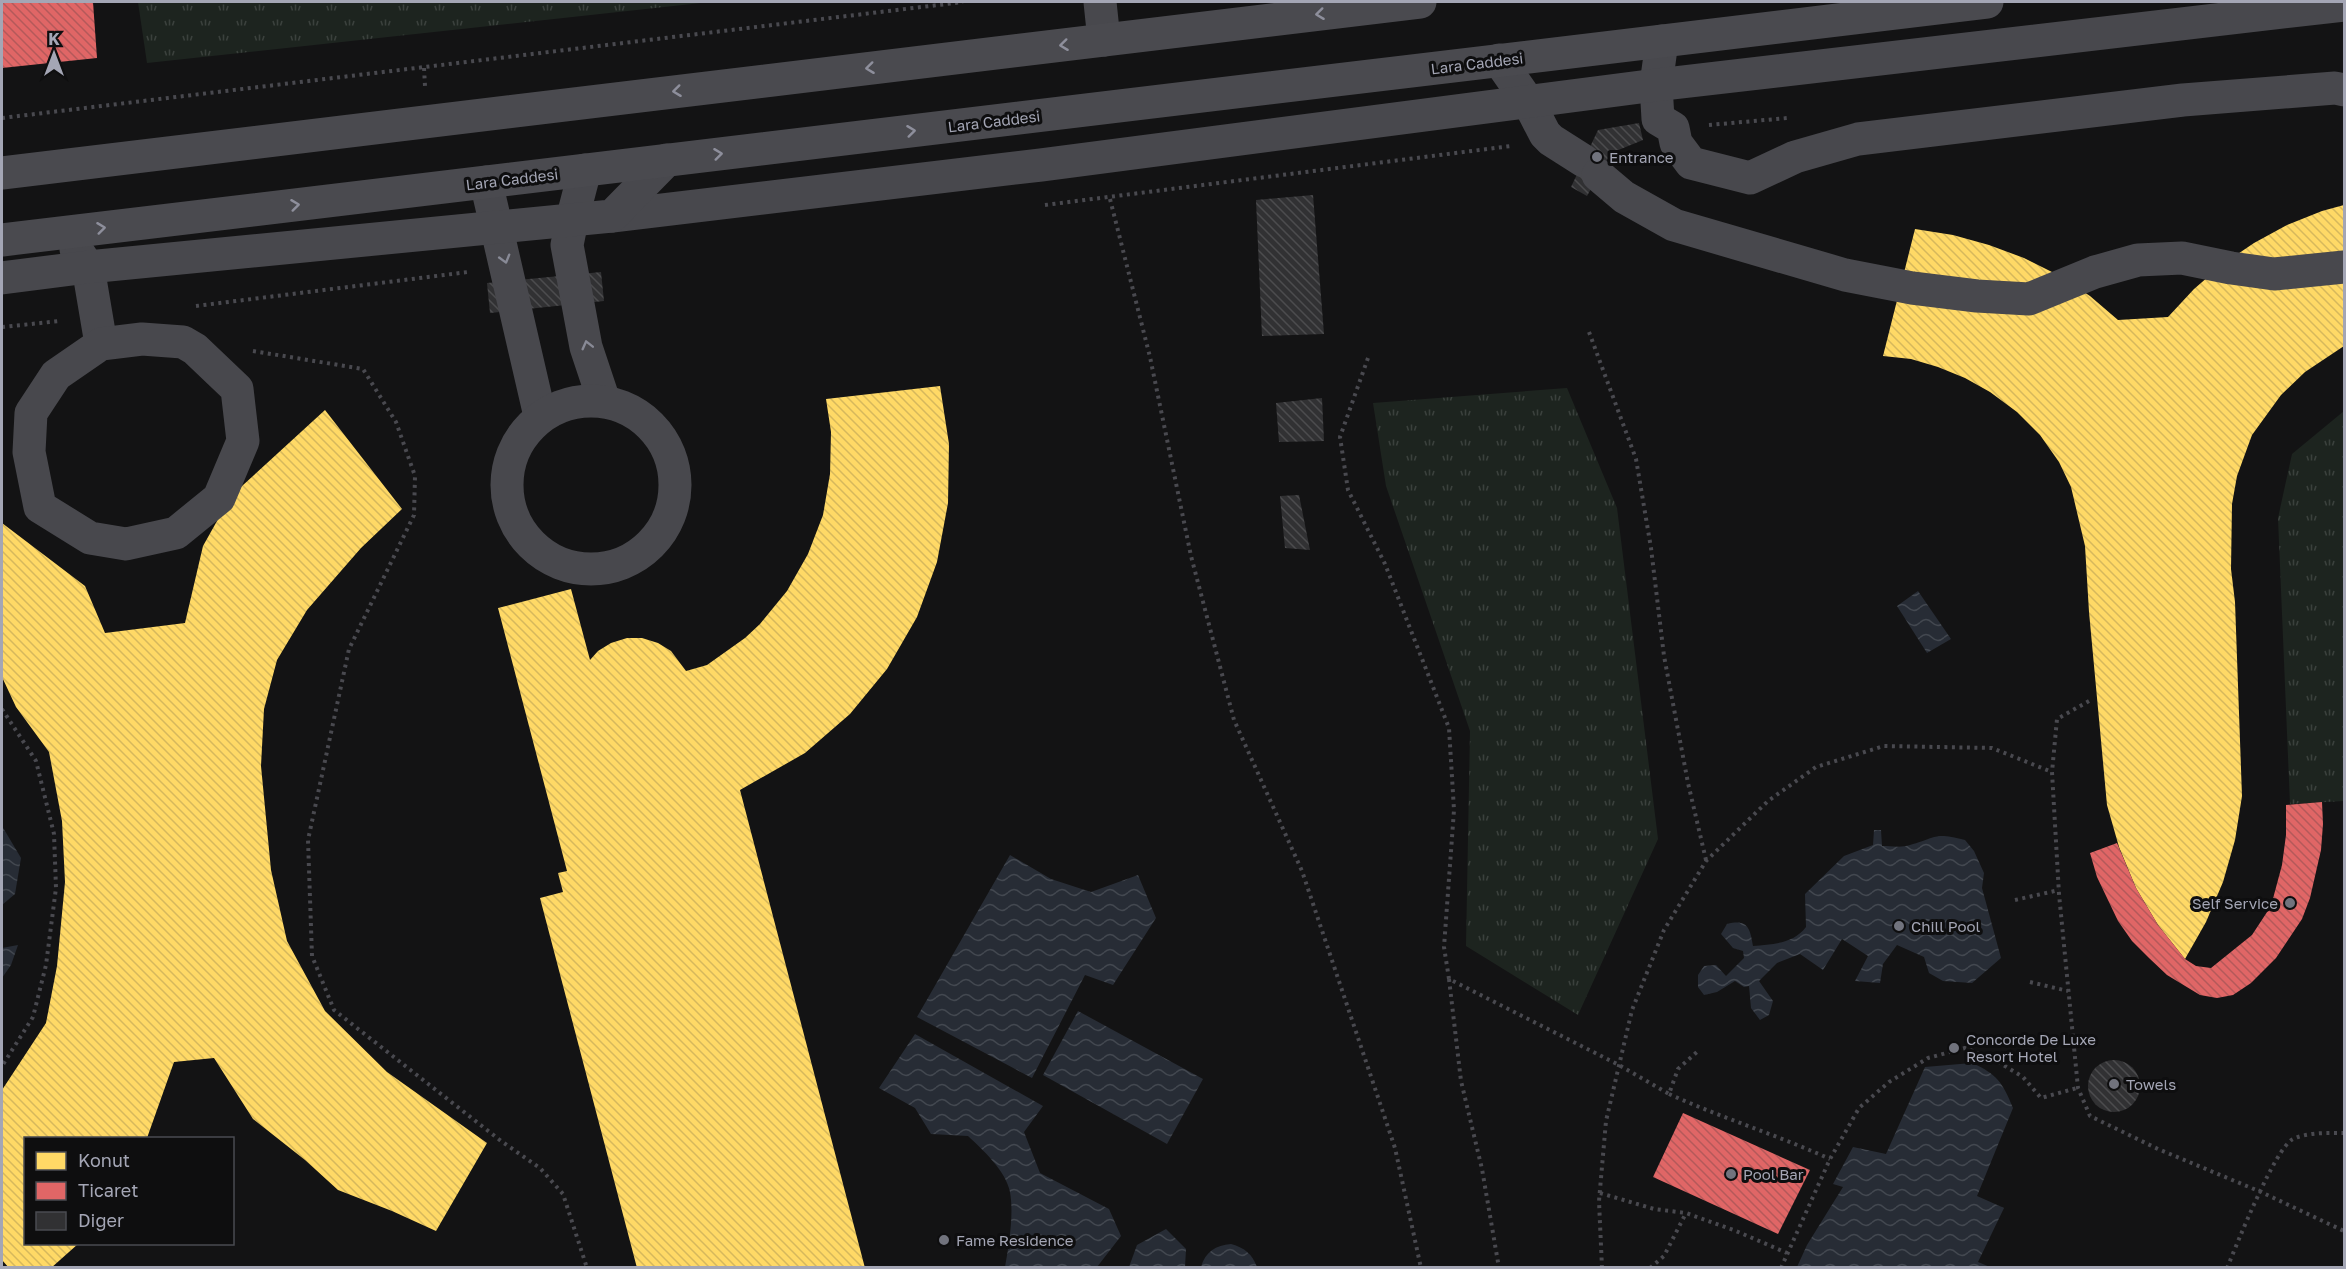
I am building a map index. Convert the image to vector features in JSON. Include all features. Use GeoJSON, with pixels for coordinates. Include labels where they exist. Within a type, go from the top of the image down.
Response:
{"type":"FeatureCollection","features":[{"type":"Feature","properties":{"kind":"main road"},"geometry":{"type":"LineString","coordinates":[[2,173],[1104,40],[1257,11],[1419,2]]}},
{"type":"Feature","properties":{"kind":"main road","name":"Lara Caddesi"},"geometry":{"type":"LineString","coordinates":[[2,240],[1987,2]]}},
{"type":"Feature","properties":{"kind":"street"},"geometry":{"type":"LineString","coordinates":[[1100,2],[1104,40]]}},
{"type":"Feature","properties":{"kind":"street"},"geometry":{"type":"LineString","coordinates":[[2,278],[88,267],[612,216],[1103,157],[1656,86],[2344,5]]}},
{"type":"Feature","properties":{"kind":"street"},"geometry":{"type":"LineString","coordinates":[[1662,40],[1656,86],[1658,119],[1673,128],[1676,143],[1691,163],[1750,178],[1795,157],[1858,139],[2183,100],[2335,88],[2344,90]]}},
{"type":"Feature","properties":{"kind":"street"},"geometry":{"type":"LineString","coordinates":[[1499,60],[1529,103],[1545,134],[1591,168],[1624,197],[1674,225],[1845,275],[1912,288],[1977,296],[2029,299],[2095,272],[2138,260],[2182,258],[2274,274],[2344,267]]}},
{"type":"Feature","properties":{"kind":"street"},"geometry":{"type":"LineString","coordinates":[[612,216],[667,160]]}},
{"type":"Feature","properties":{"kind":"street"},"geometry":{"type":"LineString","coordinates":[[585,170],[567,245],[586,347],[604,401]]}},
{"type":"Feature","properties":{"kind":"street"},"geometry":{"type":"LineString","coordinates":[[486,182],[540,416]]}},
{"type":"Feature","properties":{"kind":"street"},"geometry":{"type":"LineString","coordinates":[[65,233],[88,267],[101,344]]}},
{"type":"Feature","properties":{"kind":"street"},"geometry":{"type":"LineString","coordinates":[[142,339],[183,342],[195,349],[237,389],[243,441],[219,498],[176,532],[126,544],[90,538],[40,507],[29,452],[31,413],[56,375],[101,344],[142,339]]}},
{"type":"Feature","properties":{"kind":"street"},"geometry":{"type":"LineString","coordinates":[[604,401],[635,413],[660,435],[674,465],[675,499],[663,530],[641,554],[611,568],[578,570],[546,558],[522,535],[508,506],[506,472],[518,441],[540,416],[571,402],[604,401]]}},
{"type":"Feature","properties":{"kind":"path"},"geometry":{"type":"LineString","coordinates":[[2,118],[963,2]]}},
{"type":"Feature","properties":{"kind":"path"},"geometry":{"type":"LineString","coordinates":[[1103,157],[1110,198],[1150,357],[1191,556],[1234,720],[1302,871],[1395,1148],[1421,1268]]}},
{"type":"Feature","properties":{"kind":"path"},"geometry":{"type":"LineString","coordinates":[[1589,332],[1635,459],[1651,548],[1664,656],[1688,783],[1706,861]]}},
{"type":"Feature","properties":{"kind":"path"},"geometry":{"type":"LineString","coordinates":[[249,350],[363,369],[396,422],[414,476],[414,515],[349,649],[308,840],[312,956],[334,1010],[501,1141],[540,1168],[562,1194],[587,1268]]}},
{"type":"Feature","properties":{"kind":"path"},"geometry":{"type":"LineString","coordinates":[[1368,357],[1341,437],[1348,490],[1384,564],[1449,728],[1454,810],[1444,947],[1461,1081],[1482,1169],[1499,1268]]}},
{"type":"Feature","properties":{"kind":"path"},"geometry":{"type":"LineString","coordinates":[[2089,701],[2057,719],[2052,772],[2068,991],[2078,1088],[2090,1116],[2158,1149],[2261,1192],[2344,1231]]}},
{"type":"Feature","properties":{"kind":"path"},"geometry":{"type":"LineString","coordinates":[[2,709],[36,761],[54,834],[56,888],[46,965],[33,1017],[2,1066]]}},
{"type":"Feature","properties":{"kind":"path"},"geometry":{"type":"LineString","coordinates":[[1602,1268],[1600,1193],[1606,1121],[1632,1010],[1664,930],[1706,861],[1768,801],[1816,767],[1884,746],[1992,748],[2052,772]]}},
{"type":"Feature","properties":{"kind":"path"},"geometry":{"type":"LineString","coordinates":[[2015,900],[2060,890]]}},
{"type":"Feature","properties":{"kind":"path"},"geometry":{"type":"LineString","coordinates":[[1449,979],[1619,1065],[1670,1094],[1717,1116],[1765,1131],[1830,1159]]}},
{"type":"Feature","properties":{"kind":"path"},"geometry":{"type":"LineString","coordinates":[[2030,982],[2068,991]]}},
{"type":"Feature","properties":{"kind":"path"},"geometry":{"type":"LineString","coordinates":[[1781,1268],[1830,1159],[1859,1108],[1889,1082],[1928,1058],[1965,1048],[1995,1060],[2023,1077],[2042,1098],[2078,1088]]}},
{"type":"Feature","properties":{"kind":"path"},"geometry":{"type":"LineString","coordinates":[[1670,1094],[1678,1069],[1697,1052]]}},
{"type":"Feature","properties":{"kind":"path"},"geometry":{"type":"LineString","coordinates":[[2227,1268],[2275,1162],[2292,1139],[2316,1133],[2344,1132]]}},
{"type":"Feature","properties":{"kind":"path"},"geometry":{"type":"LineString","coordinates":[[1600,1193],[1654,1209],[1686,1213],[1787,1253]]}},
{"type":"Feature","properties":{"kind":"path"},"geometry":{"type":"LineString","coordinates":[[1650,1268],[1664,1256],[1686,1213]]}},
{"type":"Feature","properties":{"kind":"green space"},"geometry":{"type":"Polygon","coordinates":[[[138,2],[710,2],[147,63],[138,2]]]}},
{"type":"Feature","properties":{"kind":"green space"},"geometry":{"type":"Polygon","coordinates":[[[1567,388],[1617,508],[1658,839],[1578,1015],[1466,946],[1470,731],[1386,486],[1373,403],[1567,388]]]}},
{"type":"Feature","properties":{"kind":"green space"},"geometry":{"type":"Polygon","coordinates":[[[2344,411],[2344,801],[2290,804],[2278,518],[2292,454],[2344,411]]]}},
{"type":"Feature","properties":{"kind":"water"},"geometry":{"type":"Polygon","coordinates":[[[1918,591],[1951,639],[1927,653],[1897,606],[1918,591]]]}},
{"type":"Feature","properties":{"kind":"water"},"geometry":{"type":"Polygon","coordinates":[[[2,826],[21,858],[15,894],[2,905],[2,826]]]}},
{"type":"Feature","properties":{"kind":"water","name":"Chill Pool"},"geometry":{"type":"Polygon","coordinates":[[[1874,830],[1881,830],[1882,846],[1907,846],[1941,836],[1965,840],[1974,851],[1984,873],[1982,888],[2001,958],[1972,983],[1943,981],[1929,973],[1924,957],[1897,945],[1883,964],[1880,983],[1855,981],[1868,956],[1842,939],[1823,970],[1800,954],[1777,963],[1759,981],[1773,1001],[1769,1015],[1760,1020],[1751,1008],[1749,986],[1744,987],[1735,981],[1717,992],[1704,995],[1698,987],[1698,975],[1704,966],[1716,965],[1726,976],[1744,958],[1743,951],[1733,948],[1721,934],[1727,924],[1739,923],[1746,926],[1749,929],[1753,946],[1782,942],[1795,937],[1806,927],[1805,894],[1844,856],[1873,845],[1874,830]]]}},
{"type":"Feature","properties":{"kind":"water"},"geometry":{"type":"Polygon","coordinates":[[[1010,855],[1051,879],[1091,892],[1138,875],[1156,918],[1113,985],[1085,975],[1032,1078],[917,1017],[1010,855]]]}},
{"type":"Feature","properties":{"kind":"water"},"geometry":{"type":"Polygon","coordinates":[[[18,945],[11,965],[2,978],[2,948],[18,945]]]}},
{"type":"Feature","properties":{"kind":"water"},"geometry":{"type":"Polygon","coordinates":[[[1078,1011],[1203,1079],[1167,1144],[1043,1075],[1078,1011]]]}},
{"type":"Feature","properties":{"kind":"water"},"geometry":{"type":"Polygon","coordinates":[[[915,1034],[1043,1106],[1024,1132],[1040,1173],[1109,1209],[1121,1236],[1097,1267],[1005,1267],[1011,1201],[1004,1176],[987,1154],[968,1136],[931,1134],[915,1108],[879,1088],[915,1034]]]}},
{"type":"Feature","properties":{"kind":"water"},"geometry":{"type":"Polygon","coordinates":[[[1972,1063],[1988,1071],[1998,1080],[2013,1108],[1977,1196],[2004,1208],[1978,1262],[1990,1267],[1797,1267],[1807,1245],[1843,1187],[1833,1184],[1853,1147],[1886,1154],[1925,1067],[1972,1063]]]}},
{"type":"Feature","properties":{"kind":"water"},"geometry":{"type":"Polygon","coordinates":[[[1166,1229],[1186,1249],[1185,1267],[1129,1267],[1137,1245],[1166,1229]]]}},
{"type":"Feature","properties":{"kind":"water"},"geometry":{"type":"Polygon","coordinates":[[[1231,1244],[1247,1252],[1257,1267],[1201,1267],[1205,1257],[1212,1250],[1231,1244]]]}},
{"type":"Feature","properties":{"kind":"building: Konut"},"geometry":{"type":"Polygon","coordinates":[[[2344,205],[2344,346],[2305,372],[2281,395],[2252,435],[2237,476],[2232,504],[2231,569],[2235,602],[2242,796],[2235,840],[2223,882],[2206,922],[2185,959],[2158,925],[2136,888],[2119,847],[2107,805],[2085,546],[2071,487],[2059,462],[2040,435],[2017,412],[1990,392],[1938,367],[1911,359],[1883,356],[1915,229],[1953,235],[2024,258],[2058,275],[2090,296],[2118,320],[2168,317],[2194,289],[2223,264],[2254,243],[2287,225],[2344,205]]]}},
{"type":"Feature","properties":{"kind":"building: Konut"},"geometry":{"type":"Polygon","coordinates":[[[940,386],[949,444],[948,503],[937,562],[917,617],[887,669],[850,714],[805,753],[740,790],[865,1268],[637,1268],[540,898],[563,892],[558,873],[567,871],[498,608],[571,589],[590,660],[598,651],[611,643],[627,638],[642,638],[658,643],[671,651],[686,671],[707,665],[745,638],[760,624],[787,591],[808,554],[823,515],[830,474],[831,432],[826,399],[940,386]]]}},
{"type":"Feature","properties":{"kind":"building: Konut"},"geometry":{"type":"Polygon","coordinates":[[[325,410],[402,509],[361,548],[307,610],[277,660],[264,709],[261,766],[271,870],[287,941],[325,1011],[387,1072],[487,1143],[436,1231],[338,1190],[305,1160],[253,1119],[214,1058],[174,1062],[147,1137],[24,1137],[24,1245],[77,1245],[51,1268],[9,1268],[2,1260],[2,1090],[46,1023],[57,966],[65,882],[62,821],[49,752],[16,707],[2,677],[2,523],[85,586],[105,633],[185,623],[203,546],[231,496],[325,410]]]}},
{"type":"Feature","properties":{"kind":"building: Ticaret"},"geometry":{"type":"Polygon","coordinates":[[[2,2],[93,2],[97,58],[2,68],[2,2]]]}},
{"type":"Feature","properties":{"kind":"building: Ticaret","name":"Self Service"},"geometry":{"type":"Polygon","coordinates":[[[2322,802],[2321,850],[2310,898],[2302,919],[2276,958],[2251,983],[2233,995],[2217,998],[2200,995],[2167,975],[2149,958],[2132,941],[2118,921],[2097,877],[2090,853],[2117,843],[2136,888],[2158,925],[2185,959],[2196,966],[2211,968],[2252,935],[2271,906],[2282,865],[2286,835],[2286,805],[2322,802]]]}},
{"type":"Feature","properties":{"kind":"building: Ticaret","name":"Pool Bar"},"geometry":{"type":"Polygon","coordinates":[[[1683,1113],[1810,1170],[1778,1234],[1653,1177],[1683,1113]]]}},
{"type":"Feature","properties":{"kind":"building: Diğer","name":"Entrance"},"geometry":{"type":"Polygon","coordinates":[[[1639,123],[1643,140],[1611,153],[1587,196],[1571,187],[1598,130],[1639,123]]]}},
{"type":"Feature","properties":{"kind":"building: Diğer"},"geometry":{"type":"Polygon","coordinates":[[[1313,195],[1324,334],[1262,336],[1256,200],[1313,195]]]}},
{"type":"Feature","properties":{"kind":"building: Diğer"},"geometry":{"type":"Polygon","coordinates":[[[601,272],[604,301],[490,313],[487,283],[601,272]]]}},
{"type":"Feature","properties":{"kind":"building: Diğer"},"geometry":{"type":"Polygon","coordinates":[[[1322,398],[1324,441],[1279,442],[1276,403],[1322,398]]]}},
{"type":"Feature","properties":{"kind":"building: Diğer"},"geometry":{"type":"Polygon","coordinates":[[[1299,495],[1310,550],[1285,548],[1280,496],[1299,495]]]}},
{"type":"Feature","properties":{"kind":"building: Diğer","name":"Towels"},"geometry":{"type":"Polygon","coordinates":[[[2114,1060],[2124,1062],[2132,1068],[2138,1076],[2140,1086],[2138,1096],[2132,1104],[2124,1110],[2114,1112],[2104,1110],[2096,1104],[2090,1096],[2088,1086],[2090,1076],[2096,1068],[2104,1062],[2114,1060]]]}},
{"type":"Feature","properties":{"kind":"place","name":"Entrance"},"geometry":{"type":"Point","coordinates":[1597,157]}},
{"type":"Feature","properties":{"kind":"place","name":"Self Service"},"geometry":{"type":"Point","coordinates":[2290,903]}},
{"type":"Feature","properties":{"kind":"place","name":"Chill Pool"},"geometry":{"type":"Point","coordinates":[1899,926]}},
{"type":"Feature","properties":{"kind":"place","name":"Concorde De Luxe Resort Hotel"},"geometry":{"type":"Point","coordinates":[1954,1048]}},
{"type":"Feature","properties":{"kind":"place","name":"Towels"},"geometry":{"type":"Point","coordinates":[2114,1084]}},
{"type":"Feature","properties":{"kind":"place","name":"Pool Bar"},"geometry":{"type":"Point","coordinates":[1731,1174]}},
{"type":"Feature","properties":{"kind":"place","name":"Fame Residence"},"geometry":{"type":"Point","coordinates":[944,1240]}}]}
